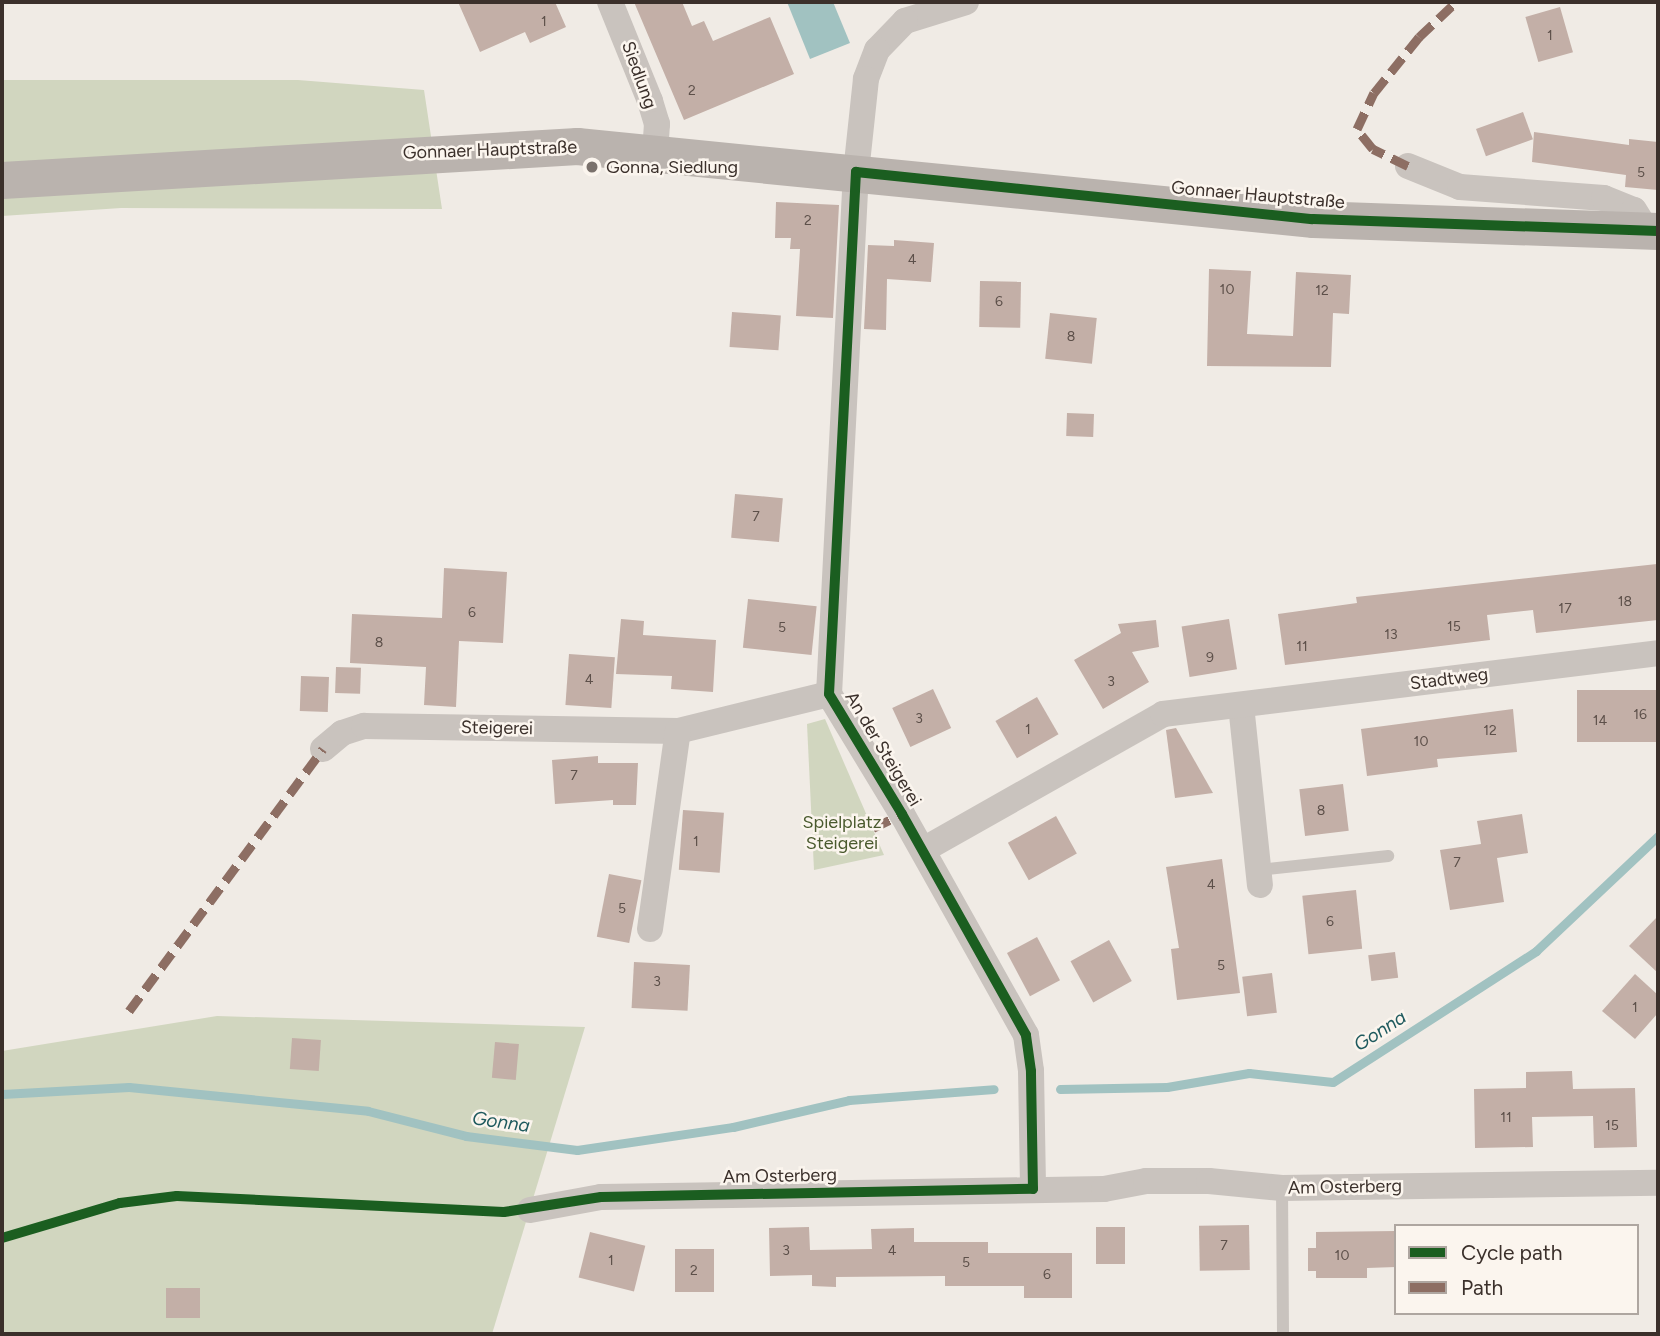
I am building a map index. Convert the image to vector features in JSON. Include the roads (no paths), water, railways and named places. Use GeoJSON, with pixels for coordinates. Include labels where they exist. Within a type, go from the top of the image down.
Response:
{"type":"FeatureCollection","features":[{"type":"Feature","properties":{"kind":"main road","name":"Gonnaer Hauptstraße"},"geometry":{"type":"LineString","coordinates":[[2,180],[498,147],[655,150],[1312,219],[1653,231]]}},
{"type":"Feature","properties":{"kind":"street","name":"Siedlung"},"geometry":{"type":"LineString","coordinates":[[610,2],[657,124],[655,150]]}},
{"type":"Feature","properties":{"kind":"street","name":"An der Steigerei"},"geometry":{"type":"LineString","coordinates":[[966,2],[905,20],[877,50],[866,79],[856,172],[829,694],[923,850],[1026,1035],[1031,1071],[1033,1189]]}},
{"type":"Feature","properties":{"kind":"street","name":"Gonnaer Hauptstraße"},"geometry":{"type":"LineString","coordinates":[[1408,166],[1460,187],[1604,198],[1634,209],[1653,231]]}},
{"type":"Feature","properties":{"kind":"street","name":"Stadtweg"},"geometry":{"type":"LineString","coordinates":[[923,850],[1163,714],[1658,653]]}},
{"type":"Feature","properties":{"kind":"street","name":"Steigerei"},"geometry":{"type":"LineString","coordinates":[[323,748],[341,733],[364,726],[678,731],[829,694]]}},
{"type":"Feature","properties":{"kind":"street"},"geometry":{"type":"LineString","coordinates":[[1241,705],[1259,877]]}},
{"type":"Feature","properties":{"kind":"street"},"geometry":{"type":"LineString","coordinates":[[650,929],[678,731]]}},
{"type":"Feature","properties":{"kind":"street","name":"Am Osterberg"},"geometry":{"type":"LineString","coordinates":[[530,1210],[601,1197],[1104,1189],[1135,1182],[1209,1181],[1282,1188],[1658,1183]]}},
{"type":"Feature","properties":{"kind":"lane"},"geometry":{"type":"LineString","coordinates":[[1259,877],[1388,856]]}},
{"type":"Feature","properties":{"kind":"lane"},"geometry":{"type":"LineString","coordinates":[[1282,1188],[1283,1334]]}},
{"type":"Feature","properties":{"kind":"water"},"geometry":{"type":"Polygon","coordinates":[[[787,2],[833,2],[850,43],[810,59],[787,2]]]}},
{"type":"Feature","properties":{"kind":"waterway","name":"Gonna"},"geometry":{"type":"LineString","coordinates":[[1060,1089],[1167,1087],[1249,1073],[1333,1082],[1536,951],[1658,836]]}},
{"type":"Feature","properties":{"kind":"waterway","name":"Gonna"},"geometry":{"type":"LineString","coordinates":[[2,1094],[129,1087],[368,1111],[466,1136],[577,1150],[733,1127],[849,1100],[994,1089]]}},
{"type":"Feature","properties":{"kind":"place","name":"Gonna, Siedlung"},"geometry":{"type":"Point","coordinates":[592,167]}},
{"type":"Feature","properties":{"kind":"park label","name":"Spielplatz Steigerei"},"geometry":{"type":"Point","coordinates":[842,833]}}]}
